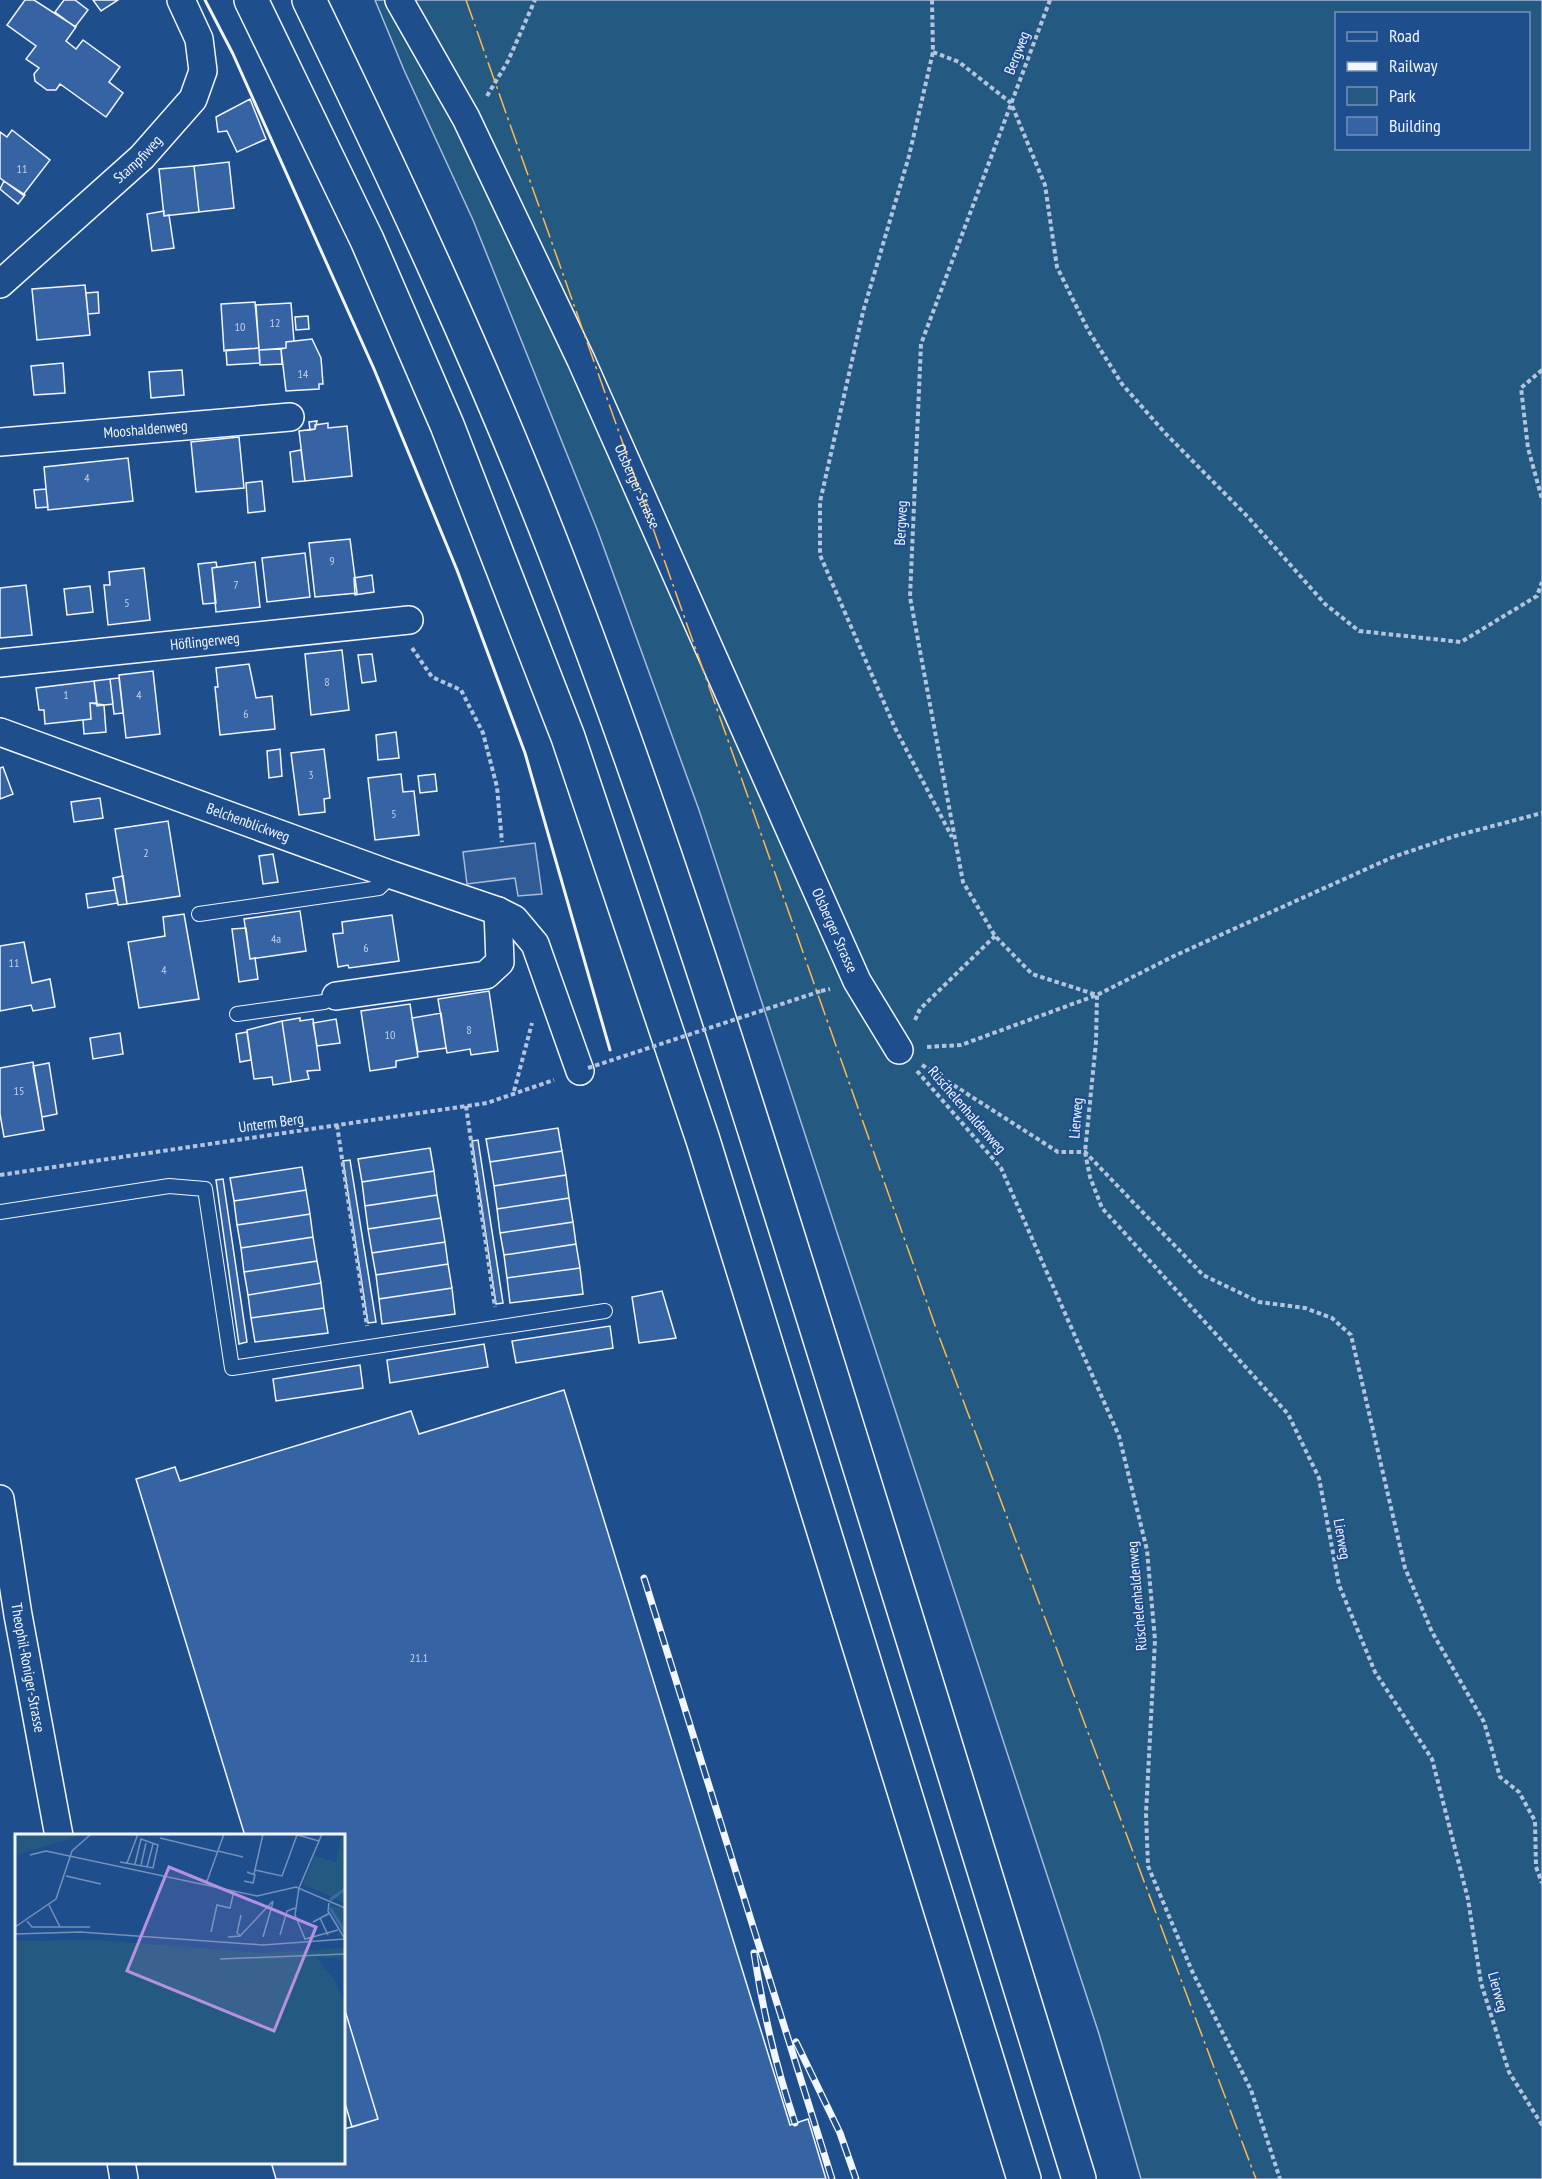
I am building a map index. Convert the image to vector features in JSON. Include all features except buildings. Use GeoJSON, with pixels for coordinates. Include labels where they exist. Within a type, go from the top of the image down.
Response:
{"type":"FeatureCollection","features":[{"type":"Feature","properties":{"kind":"highway"},"geometry":{"type":"LineString","coordinates":[[251,0],[368,240],[497,550],[572,747],[703,1140],[1024,2179]]}},
{"type":"Feature","properties":{"kind":"highway"},"geometry":{"type":"LineString","coordinates":[[309,0],[415,219],[498,411],[582,622],[656,828],[754,1126],[1079,2179]]}},
{"type":"Feature","properties":{"kind":"street","name":"Stampfiweg"},"geometry":{"type":"LineString","coordinates":[[0,285],[142,157],[194,99],[203,71],[199,39],[181,0]]}},
{"type":"Feature","properties":{"kind":"street","name":"Olsberger Strasse"},"geometry":{"type":"LineString","coordinates":[[399,0],[466,118],[581,360],[857,981],[899,1050]]}},
{"type":"Feature","properties":{"kind":"street","name":"Mooshaldenweg"},"geometry":{"type":"LineString","coordinates":[[0,442],[290,417]]}},
{"type":"Feature","properties":{"kind":"street","name":"Höflingerweg"},"geometry":{"type":"LineString","coordinates":[[0,663],[409,620]]}},
{"type":"Feature","properties":{"kind":"street","name":"Belchenblickweg"},"geometry":{"type":"LineString","coordinates":[[0,732],[392,875],[498,910],[514,920],[534,944],[584,1070]]}},
{"type":"Feature","properties":{"kind":"street"},"geometry":{"type":"LineString","coordinates":[[336,996],[486,975],[500,962],[498,910]]}},
{"type":"Feature","properties":{"kind":"street","name":"Theophil-Roniger-Strasse"},"geometry":{"type":"LineString","coordinates":[[0,1499],[9,1616],[59,1834]]}},
{"type":"Feature","properties":{"kind":"street"},"geometry":{"type":"LineString","coordinates":[[121,2164],[124,2179]]}},
{"type":"Feature","properties":{"kind":"lane"},"geometry":{"type":"LineString","coordinates":[[199,914],[379,888],[392,875]]}},
{"type":"Feature","properties":{"kind":"lane"},"geometry":{"type":"LineString","coordinates":[[237,1014],[324,1002],[336,996]]}},
{"type":"Feature","properties":{"kind":"lane"},"geometry":{"type":"LineString","coordinates":[[0,1212],[169,1186],[205,1189],[232,1368],[605,1311]]}},
{"type":"Feature","properties":{"kind":"path"},"geometry":{"type":"LineString","coordinates":[[466,118],[482,105],[508,61],[536,0]]}},
{"type":"Feature","properties":{"kind":"path"},"geometry":{"type":"LineString","coordinates":[[932,0],[933,52],[909,156],[863,312],[820,502],[820,555],[895,728],[954,840]]}},
{"type":"Feature","properties":{"kind":"path","name":"Bergweg"},"geometry":{"type":"LineString","coordinates":[[1050,0],[921,344],[909,597],[963,882],[995,936],[1032,974],[1097,995]]}},
{"type":"Feature","properties":{"kind":"path"},"geometry":{"type":"LineString","coordinates":[[933,52],[959,62],[1011,103],[1045,185],[1057,267],[1088,330],[1116,375],[1165,433],[1248,517],[1325,604],[1359,631],[1461,642],[1537,596],[1542,582]]}},
{"type":"Feature","properties":{"kind":"path"},"geometry":{"type":"LineString","coordinates":[[1542,370],[1521,388],[1528,448],[1542,499]]}},
{"type":"Feature","properties":{"kind":"path"},"geometry":{"type":"LineString","coordinates":[[409,620],[411,647],[432,677],[461,690],[483,733],[497,787],[502,842]]}},
{"type":"Feature","properties":{"kind":"path"},"geometry":{"type":"LineString","coordinates":[[899,1050],[961,1045],[1097,995],[1174,956],[1393,857],[1476,830],[1542,813]]}},
{"type":"Feature","properties":{"kind":"path"},"geometry":{"type":"LineString","coordinates":[[899,1050],[920,1009],[995,936]]}},
{"type":"Feature","properties":{"kind":"path"},"geometry":{"type":"LineString","coordinates":[[514,1092],[546,973]]}},
{"type":"Feature","properties":{"kind":"path"},"geometry":{"type":"LineString","coordinates":[[584,1070],[820,991]]}},
{"type":"Feature","properties":{"kind":"path","name":"Lierweg"},"geometry":{"type":"LineString","coordinates":[[1097,995],[1096,1042],[1085,1152],[1090,1177],[1102,1208],[1288,1414],[1319,1478],[1339,1585],[1375,1672],[1432,1759],[1468,1899],[1481,1983],[1509,2072],[1542,2126]]}},
{"type":"Feature","properties":{"kind":"path"},"geometry":{"type":"LineString","coordinates":[[899,1050],[1039,1142],[1058,1152],[1085,1152],[1203,1275],[1258,1302],[1305,1308],[1332,1318],[1351,1335],[1406,1569],[1432,1632],[1484,1722],[1500,1777],[1519,1792],[1535,1821],[1536,1867],[1542,1883]]}},
{"type":"Feature","properties":{"kind":"path","name":"Rüschelenhaldenweg"},"geometry":{"type":"LineString","coordinates":[[899,1050],[1001,1168],[1119,1436],[1147,1550],[1155,1640],[1146,1790],[1148,1866],[1192,1971],[1251,2090],[1280,2179]]}},
{"type":"Feature","properties":{"kind":"path","name":"Unterm Berg"},"geometry":{"type":"LineString","coordinates":[[0,1175],[487,1103],[542,1083]]}},
{"type":"Feature","properties":{"kind":"path"},"geometry":{"type":"LineString","coordinates":[[466,1106],[498,1328]]}},
{"type":"Feature","properties":{"kind":"path"},"geometry":{"type":"LineString","coordinates":[[337,1125],[370,1347]]}},
{"type":"Feature","properties":{"kind":"green space"},"geometry":{"type":"Polygon","coordinates":[[[375,0],[1542,0],[1542,2179],[1141,2179],[1099,2034],[699,810],[597,529],[473,220],[404,70],[375,0]]]}},
{"type":"Feature","properties":{"kind":"shaded area"},"geometry":{"type":"Polygon","coordinates":[[[535,843],[542,894],[518,896],[515,878],[467,884],[463,852],[535,843]]]}},
{"type":"Feature","properties":{"kind":"railway"},"geometry":{"type":"LineString","coordinates":[[644,1578],[832,2179]]}},
{"type":"Feature","properties":{"kind":"railway"},"geometry":{"type":"LineString","coordinates":[[754,1953],[771,2039],[795,2123]]}},
{"type":"Feature","properties":{"kind":"railway"},"geometry":{"type":"LineString","coordinates":[[796,2042],[840,2133],[856,2179]]}},
{"type":"Feature","properties":{"kind":"wall"},"geometry":{"type":"LineString","coordinates":[[205,0],[233,54],[374,369],[457,570],[525,753],[610,1050]]}},
{"type":"Feature","properties":{"kind":"power"},"geometry":{"type":"LineString","coordinates":[[466,0],[937,1331],[1256,2179]]}}]}
